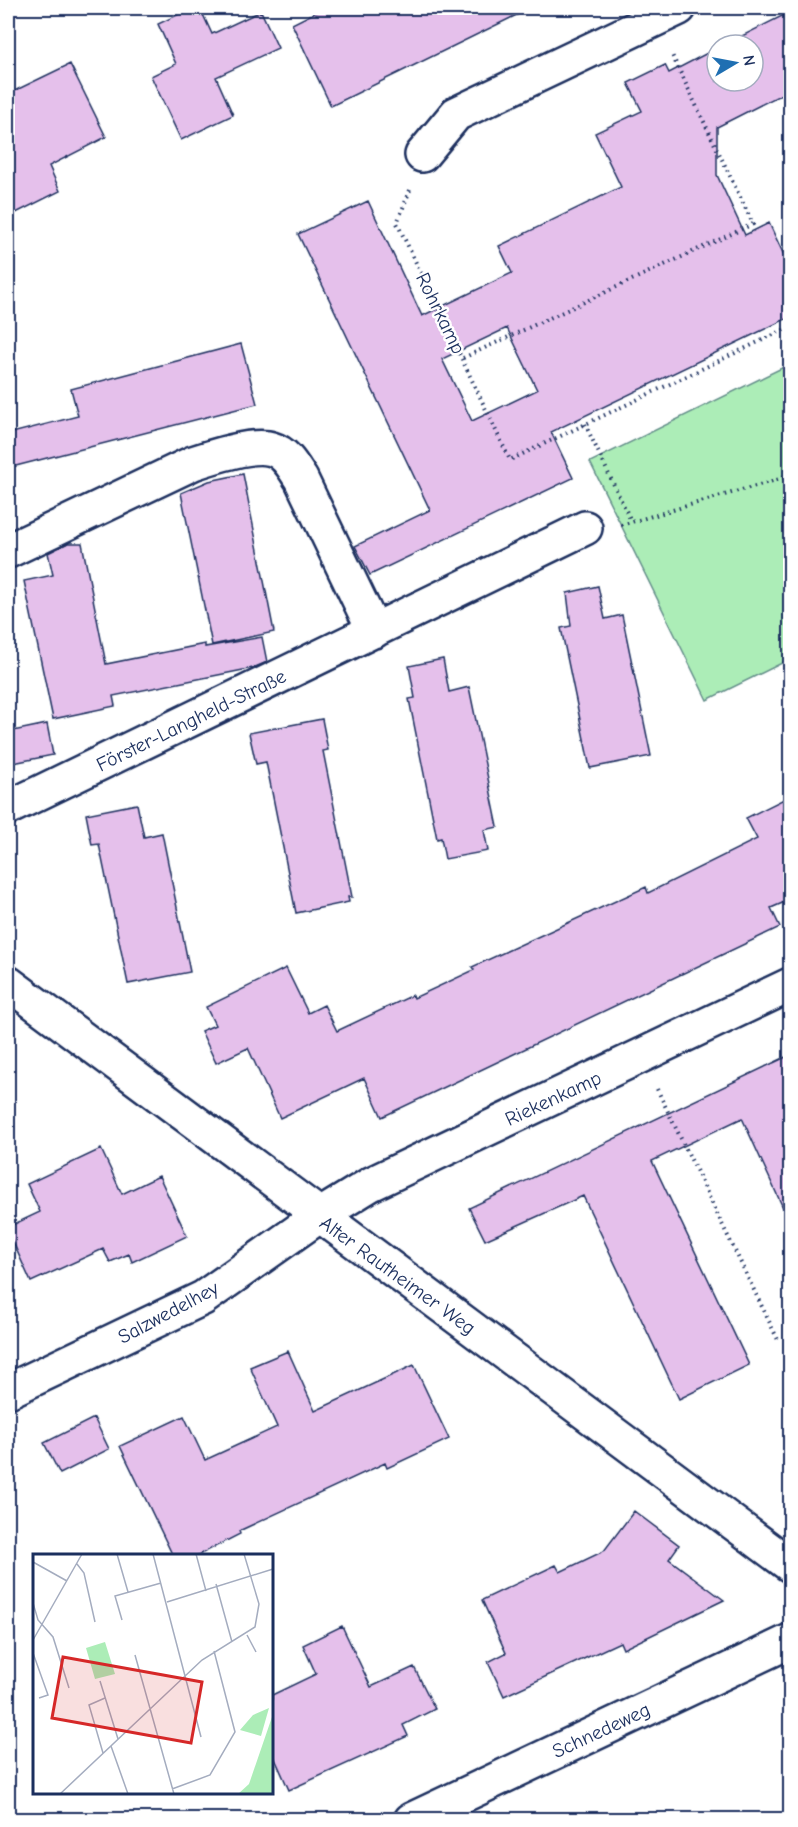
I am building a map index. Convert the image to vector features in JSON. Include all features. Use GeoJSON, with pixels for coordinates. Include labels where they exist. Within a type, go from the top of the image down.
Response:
{"type":"FeatureCollection","features":[{"type":"Feature","properties":{"kind":"street"},"geometry":{"type":"LineString","coordinates":[[422,155],[456,114],[667,14]]}},
{"type":"Feature","properties":{"kind":"street"},"geometry":{"type":"LineString","coordinates":[[8,551],[193,464],[221,454],[271,448],[286,457],[301,479],[374,631]]}},
{"type":"Feature","properties":{"kind":"street","name":"Förster-Langheld-Straße"},"geometry":{"type":"LineString","coordinates":[[8,808],[374,631],[598,528]]}},
{"type":"Feature","properties":{"kind":"street","name":"Alter Rautheimer Weg"},"geometry":{"type":"LineString","coordinates":[[8,983],[790,1564]]}},
{"type":"Feature","properties":{"kind":"street","name":"Riekenkamp"},"geometry":{"type":"LineString","coordinates":[[319,1216],[371,1184],[790,985]]}},
{"type":"Feature","properties":{"kind":"street","name":"Salzwedelhey"},"geometry":{"type":"LineString","coordinates":[[8,1391],[203,1298],[319,1216]]}},
{"type":"Feature","properties":{"kind":"street","name":"Schnedeweg"},"geometry":{"type":"LineString","coordinates":[[411,1820],[790,1641]]}},
{"type":"Feature","properties":{"kind":"path"},"geometry":{"type":"LineString","coordinates":[[463,358],[753,224],[667,14]]}},
{"type":"Feature","properties":{"kind":"path","name":"Rohrkamp"},"geometry":{"type":"LineString","coordinates":[[422,155],[398,224],[510,460],[790,327]]}},
{"type":"Feature","properties":{"kind":"path"},"geometry":{"type":"LineString","coordinates":[[585,424],[631,522]]}},
{"type":"Feature","properties":{"kind":"path"},"geometry":{"type":"LineString","coordinates":[[598,528],[631,522],[790,476]]}},
{"type":"Feature","properties":{"kind":"path"},"geometry":{"type":"LineString","coordinates":[[642,1057],[779,1342]]}},
{"type":"Feature","properties":{"kind":"green space"},"geometry":{"type":"Polygon","coordinates":[[[790,364],[790,659],[707,700],[590,462],[790,364]]]}},
{"type":"Feature","properties":{"kind":"building"},"geometry":{"type":"Polygon","coordinates":[[[192,8],[200,8],[212,34],[261,11],[278,48],[216,77],[233,115],[181,140],[151,76],[176,64],[158,24],[192,8]]]}},
{"type":"Feature","properties":{"kind":"building"},"geometry":{"type":"Polygon","coordinates":[[[324,8],[531,8],[331,106],[292,24],[324,8]]]}},
{"type":"Feature","properties":{"kind":"building"},"geometry":{"type":"Polygon","coordinates":[[[790,12],[790,90],[717,127],[717,175],[745,235],[769,223],[790,268],[790,317],[551,432],[573,478],[370,575],[355,546],[430,510],[298,234],[368,201],[422,316],[512,273],[499,246],[621,187],[595,133],[642,111],[628,83],[665,65],[669,73],[705,54],[705,93],[765,93],[765,33],[748,33],[790,12]],[[507,328],[442,359],[472,421],[537,390],[507,328]]]}},
{"type":"Feature","properties":{"kind":"building"},"geometry":{"type":"Polygon","coordinates":[[[70,64],[106,137],[49,166],[60,191],[8,217],[8,94],[70,64]]]}},
{"type":"Feature","properties":{"kind":"building"},"geometry":{"type":"Polygon","coordinates":[[[241,344],[257,404],[8,468],[8,434],[78,416],[71,389],[241,344]]]}},
{"type":"Feature","properties":{"kind":"building"},"geometry":{"type":"Polygon","coordinates":[[[243,474],[274,632],[212,645],[181,493],[209,481],[243,474]]]}},
{"type":"Feature","properties":{"kind":"building"},"geometry":{"type":"Polygon","coordinates":[[[68,543],[82,543],[106,664],[205,644],[205,647],[262,637],[267,662],[253,668],[113,696],[115,706],[53,719],[24,581],[53,575],[48,553],[68,543]]]}},
{"type":"Feature","properties":{"kind":"building"},"geometry":{"type":"Polygon","coordinates":[[[598,586],[605,619],[622,615],[651,756],[590,768],[561,628],[571,626],[567,593],[598,586]]]}},
{"type":"Feature","properties":{"kind":"building"},"geometry":{"type":"Polygon","coordinates":[[[443,659],[449,692],[469,687],[498,827],[484,830],[488,851],[445,859],[441,838],[437,839],[409,699],[415,698],[409,666],[443,659]]]}},
{"type":"Feature","properties":{"kind":"building"},"geometry":{"type":"Polygon","coordinates":[[[322,719],[328,750],[323,751],[352,897],[348,897],[349,902],[296,913],[266,762],[256,764],[249,733],[322,719]]]}},
{"type":"Feature","properties":{"kind":"building"},"geometry":{"type":"Polygon","coordinates":[[[47,724],[53,755],[8,764],[8,732],[47,724]]]}},
{"type":"Feature","properties":{"kind":"building"},"geometry":{"type":"Polygon","coordinates":[[[790,796],[790,907],[787,901],[771,908],[780,927],[382,1117],[364,1078],[280,1118],[248,1048],[216,1063],[201,1031],[215,1025],[206,1007],[286,968],[308,1013],[324,1005],[337,1031],[413,995],[414,998],[474,970],[472,967],[646,887],[648,893],[757,839],[746,818],[790,796]]]}},
{"type":"Feature","properties":{"kind":"building"},"geometry":{"type":"Polygon","coordinates":[[[137,804],[144,837],[162,833],[190,972],[128,984],[99,844],[92,845],[86,814],[137,804]]]}},
{"type":"Feature","properties":{"kind":"building"},"geometry":{"type":"Polygon","coordinates":[[[790,1055],[790,1223],[742,1118],[652,1161],[749,1365],[679,1399],[583,1196],[485,1240],[469,1208],[790,1055]]]}},
{"type":"Feature","properties":{"kind":"building"},"geometry":{"type":"Polygon","coordinates":[[[101,1149],[122,1194],[159,1176],[187,1236],[132,1262],[129,1254],[110,1262],[103,1249],[31,1282],[8,1231],[8,1227],[40,1212],[27,1184],[101,1149]]]}},
{"type":"Feature","properties":{"kind":"building"},"geometry":{"type":"Polygon","coordinates":[[[288,1351],[315,1411],[414,1365],[449,1439],[387,1468],[385,1463],[239,1531],[240,1534],[201,1554],[172,1554],[120,1446],[184,1416],[205,1460],[277,1427],[250,1367],[288,1351]]]}},
{"type":"Feature","properties":{"kind":"building"},"geometry":{"type":"Polygon","coordinates":[[[94,1418],[109,1449],[60,1474],[44,1443],[94,1418]]]}},
{"type":"Feature","properties":{"kind":"building"},"geometry":{"type":"Polygon","coordinates":[[[634,1511],[679,1545],[669,1559],[724,1600],[623,1649],[620,1642],[504,1696],[488,1662],[506,1653],[482,1600],[556,1565],[560,1572],[604,1551],[634,1511]]]}},
{"type":"Feature","properties":{"kind":"building"},"geometry":{"type":"Polygon","coordinates":[[[342,1626],[371,1687],[414,1667],[435,1709],[403,1725],[408,1736],[289,1790],[273,1754],[273,1695],[316,1674],[303,1645],[342,1626]]]}}]}
